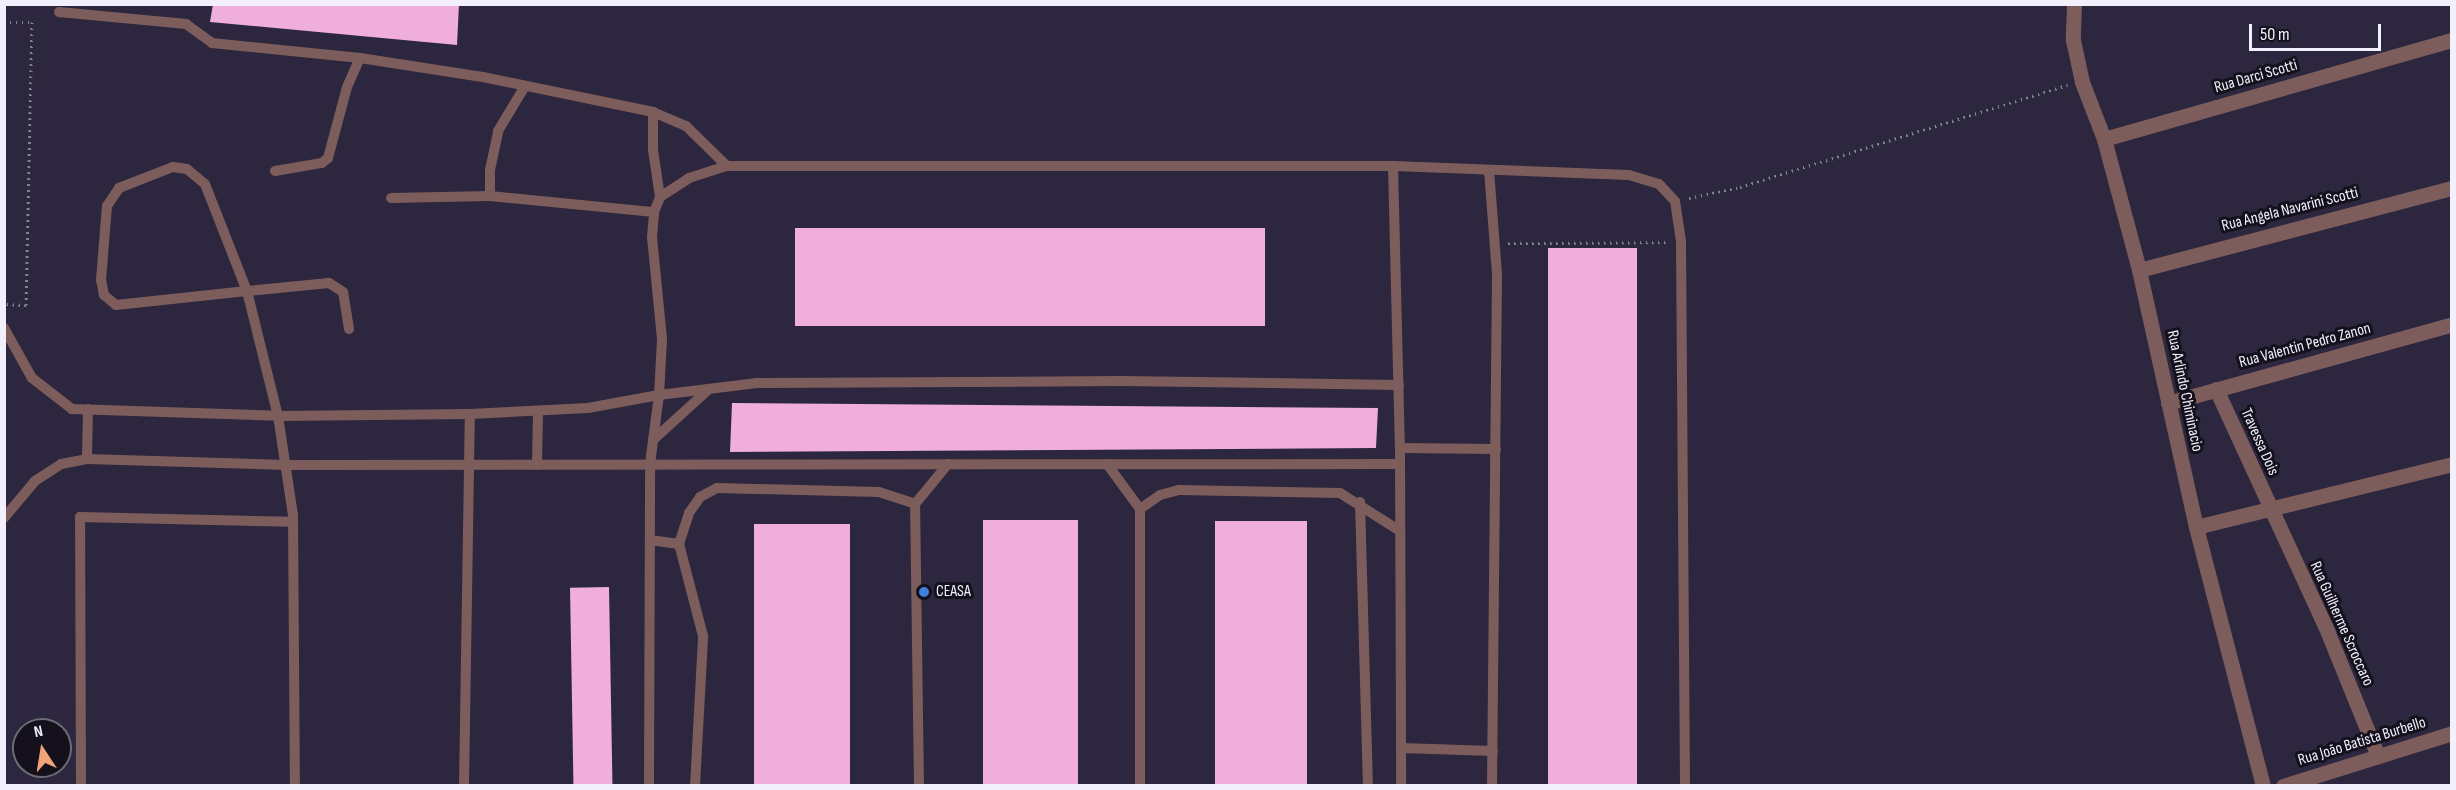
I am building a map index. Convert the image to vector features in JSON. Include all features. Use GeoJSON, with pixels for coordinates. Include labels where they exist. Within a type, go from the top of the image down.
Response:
{"type":"FeatureCollection","features":[{"type":"Feature","properties":{"kind":"street","name":"Rua Arlindo Chiminacio"},"geometry":{"type":"LineString","coordinates":[[2073,5],[2073,40],[2082,81],[2104,140],[2139,270],[2196,527],[2263,786]]}},
{"type":"Feature","properties":{"kind":"street","name":"Rua Darci Scotti"},"geometry":{"type":"LineString","coordinates":[[2104,140],[2451,40]]}},
{"type":"Feature","properties":{"kind":"street","name":"Rua Angela Navarini Scotti"},"geometry":{"type":"LineString","coordinates":[[2139,270],[2451,188]]}},
{"type":"Feature","properties":{"kind":"street","name":"Rua Valentin Pedro Zanon"},"geometry":{"type":"LineString","coordinates":[[2168,403],[2451,324]]}},
{"type":"Feature","properties":{"kind":"street","name":"Travessa Dois"},"geometry":{"type":"LineString","coordinates":[[2216,389],[2268,509]]}},
{"type":"Feature","properties":{"kind":"street"},"geometry":{"type":"LineString","coordinates":[[2196,527],[2451,464]]}},
{"type":"Feature","properties":{"kind":"street","name":"Rua Guilherme Scroccaro"},"geometry":{"type":"LineString","coordinates":[[2268,509],[2328,633],[2378,756]]}},
{"type":"Feature","properties":{"kind":"street","name":"Rua João Batista Burbello"},"geometry":{"type":"LineString","coordinates":[[2283,786],[2451,733]]}},
{"type":"Feature","properties":{"kind":"lane"},"geometry":{"type":"LineString","coordinates":[[58,12],[186,24],[212,43],[360,58],[525,86],[653,112],[686,126],[727,166]]}},
{"type":"Feature","properties":{"kind":"lane"},"geometry":{"type":"LineString","coordinates":[[275,171],[322,163],[328,158],[346,87],[360,58]]}},
{"type":"Feature","properties":{"kind":"lane"},"geometry":{"type":"LineString","coordinates":[[489,196],[498,131],[525,86]]}},
{"type":"Feature","properties":{"kind":"lane"},"geometry":{"type":"LineString","coordinates":[[649,786],[650,464],[659,395],[662,339],[652,237],[654,212],[660,197],[653,150],[653,112]]}},
{"type":"Feature","properties":{"kind":"lane"},"geometry":{"type":"LineString","coordinates":[[660,197],[689,178],[727,166],[1393,166],[1629,174],[1659,184],[1675,201],[1681,242],[1685,786]]}},
{"type":"Feature","properties":{"kind":"lane"},"geometry":{"type":"LineString","coordinates":[[1393,166],[1400,448],[1401,786]]}},
{"type":"Feature","properties":{"kind":"lane"},"geometry":{"type":"LineString","coordinates":[[295,786],[293,522],[287,465],[278,416],[247,291],[205,184],[187,169],[173,168],[119,188],[107,206],[101,280],[104,295],[116,305],[247,291],[329,283],[338,286],[343,292],[349,329]]}},
{"type":"Feature","properties":{"kind":"lane"},"geometry":{"type":"LineString","coordinates":[[1489,170],[1495,243],[1496,449],[1492,786]]}},
{"type":"Feature","properties":{"kind":"lane"},"geometry":{"type":"LineString","coordinates":[[391,198],[489,196],[654,212]]}},
{"type":"Feature","properties":{"kind":"lane"},"geometry":{"type":"LineString","coordinates":[[4,328],[32,378],[72,409],[278,416],[470,414],[588,408],[659,395],[710,389],[804,383],[1399,385]]}},
{"type":"Feature","properties":{"kind":"lane"},"geometry":{"type":"LineString","coordinates":[[653,440],[710,389]]}},
{"type":"Feature","properties":{"kind":"lane"},"geometry":{"type":"LineString","coordinates":[[87,459],[88,409]]}},
{"type":"Feature","properties":{"kind":"lane"},"geometry":{"type":"LineString","coordinates":[[537,465],[538,411]]}},
{"type":"Feature","properties":{"kind":"lane"},"geometry":{"type":"LineString","coordinates":[[464,786],[470,414]]}},
{"type":"Feature","properties":{"kind":"lane"},"geometry":{"type":"LineString","coordinates":[[1400,448],[1496,449]]}},
{"type":"Feature","properties":{"kind":"lane"},"geometry":{"type":"LineString","coordinates":[[4,518],[35,481],[62,464],[87,459],[287,465],[1400,464]]}},
{"type":"Feature","properties":{"kind":"lane"},"geometry":{"type":"LineString","coordinates":[[919,786],[915,504],[948,464]]}},
{"type":"Feature","properties":{"kind":"lane"},"geometry":{"type":"LineString","coordinates":[[1107,464],[1140,509],[1140,786]]}},
{"type":"Feature","properties":{"kind":"lane"},"geometry":{"type":"LineString","coordinates":[[695,786],[703,636],[679,544],[689,513],[700,497],[717,488],[879,492],[915,504]]}},
{"type":"Feature","properties":{"kind":"lane"},"geometry":{"type":"LineString","coordinates":[[1140,509],[1160,495],[1179,490],[1340,493],[1360,502],[1400,531]]}},
{"type":"Feature","properties":{"kind":"lane"},"geometry":{"type":"LineString","coordinates":[[1360,502],[1368,786]]}},
{"type":"Feature","properties":{"kind":"lane"},"geometry":{"type":"LineString","coordinates":[[81,786],[80,517],[293,522]]}},
{"type":"Feature","properties":{"kind":"lane"},"geometry":{"type":"LineString","coordinates":[[650,540],[679,544]]}},
{"type":"Feature","properties":{"kind":"lane"},"geometry":{"type":"LineString","coordinates":[[1401,748],[1493,751]]}},
{"type":"Feature","properties":{"kind":"path"},"geometry":{"type":"LineString","coordinates":[[4,22],[32,22],[26,305],[4,304]]}},
{"type":"Feature","properties":{"kind":"path"},"geometry":{"type":"LineString","coordinates":[[1675,201],[1740,188],[2082,81]]}},
{"type":"Feature","properties":{"kind":"path"},"geometry":{"type":"LineString","coordinates":[[1495,243],[1681,242]]}},
{"type":"Feature","properties":{"kind":"building"},"geometry":{"type":"Polygon","coordinates":[[[213,4],[459,4],[457,45],[210,22],[213,4]]]}},
{"type":"Feature","properties":{"kind":"building"},"geometry":{"type":"Polygon","coordinates":[[[795,228],[1265,228],[1265,326],[795,326],[795,228]]]}},
{"type":"Feature","properties":{"kind":"building"},"geometry":{"type":"Polygon","coordinates":[[[1548,248],[1637,248],[1637,786],[1548,786],[1548,248]]]}},
{"type":"Feature","properties":{"kind":"building"},"geometry":{"type":"Polygon","coordinates":[[[732,403],[1378,408],[1376,448],[730,452],[732,403]]]}},
{"type":"Feature","properties":{"kind":"building"},"geometry":{"type":"Polygon","coordinates":[[[983,520],[1078,520],[1078,786],[983,786],[983,520]]]}},
{"type":"Feature","properties":{"kind":"building"},"geometry":{"type":"Polygon","coordinates":[[[1215,521],[1307,521],[1307,786],[1215,786],[1215,521]]]}},
{"type":"Feature","properties":{"kind":"building"},"geometry":{"type":"Polygon","coordinates":[[[754,524],[850,524],[850,786],[754,786],[754,524]]]}},
{"type":"Feature","properties":{"kind":"building"},"geometry":{"type":"Polygon","coordinates":[[[609,587],[612,786],[573,786],[570,588],[609,587]]]}},
{"type":"Feature","properties":{"kind":"place","name":"CEASA"},"geometry":{"type":"Point","coordinates":[924,592]}}]}
